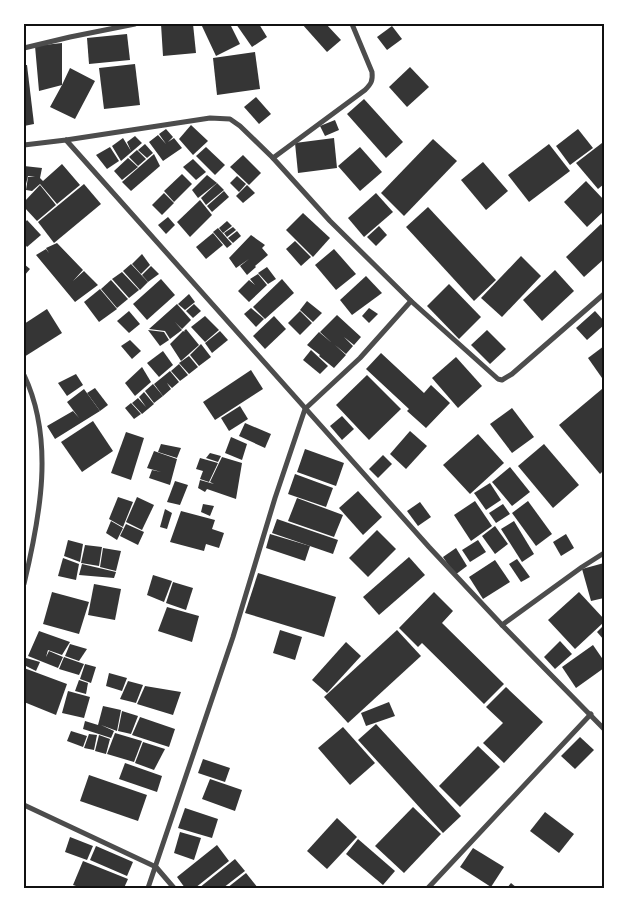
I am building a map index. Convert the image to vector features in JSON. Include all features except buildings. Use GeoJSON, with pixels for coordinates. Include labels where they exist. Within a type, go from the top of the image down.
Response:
{"type":"FeatureCollection","features":[{"type":"Feature","properties":{"kind":"street"},"geometry":{"type":"LineString","coordinates":[[24,48],[135,24]]}},
{"type":"Feature","properties":{"kind":"street"},"geometry":{"type":"LineString","coordinates":[[273,158],[371,84],[373,79],[372,72],[352,24]]}},
{"type":"Feature","properties":{"kind":"street"},"geometry":{"type":"LineString","coordinates":[[24,145],[210,118],[230,119],[240,126],[273,158],[330,221],[411,301],[498,379],[506,378],[604,294]]}},
{"type":"Feature","properties":{"kind":"street"},"geometry":{"type":"LineString","coordinates":[[66,140],[429,547],[604,729]]}},
{"type":"Feature","properties":{"kind":"street"},"geometry":{"type":"LineString","coordinates":[[148,888],[233,637],[275,498],[305,410],[360,358],[411,301]]}},
{"type":"Feature","properties":{"kind":"street"},"geometry":{"type":"LineString","coordinates":[[24,375],[33,396],[42,446],[34,540],[24,584]]}},
{"type":"Feature","properties":{"kind":"street"},"geometry":{"type":"LineString","coordinates":[[502,625],[604,553]]}},
{"type":"Feature","properties":{"kind":"street"},"geometry":{"type":"LineString","coordinates":[[428,888],[591,714]]}},
{"type":"Feature","properties":{"kind":"street"},"geometry":{"type":"LineString","coordinates":[[24,805],[156,866],[174,888]]}}]}
